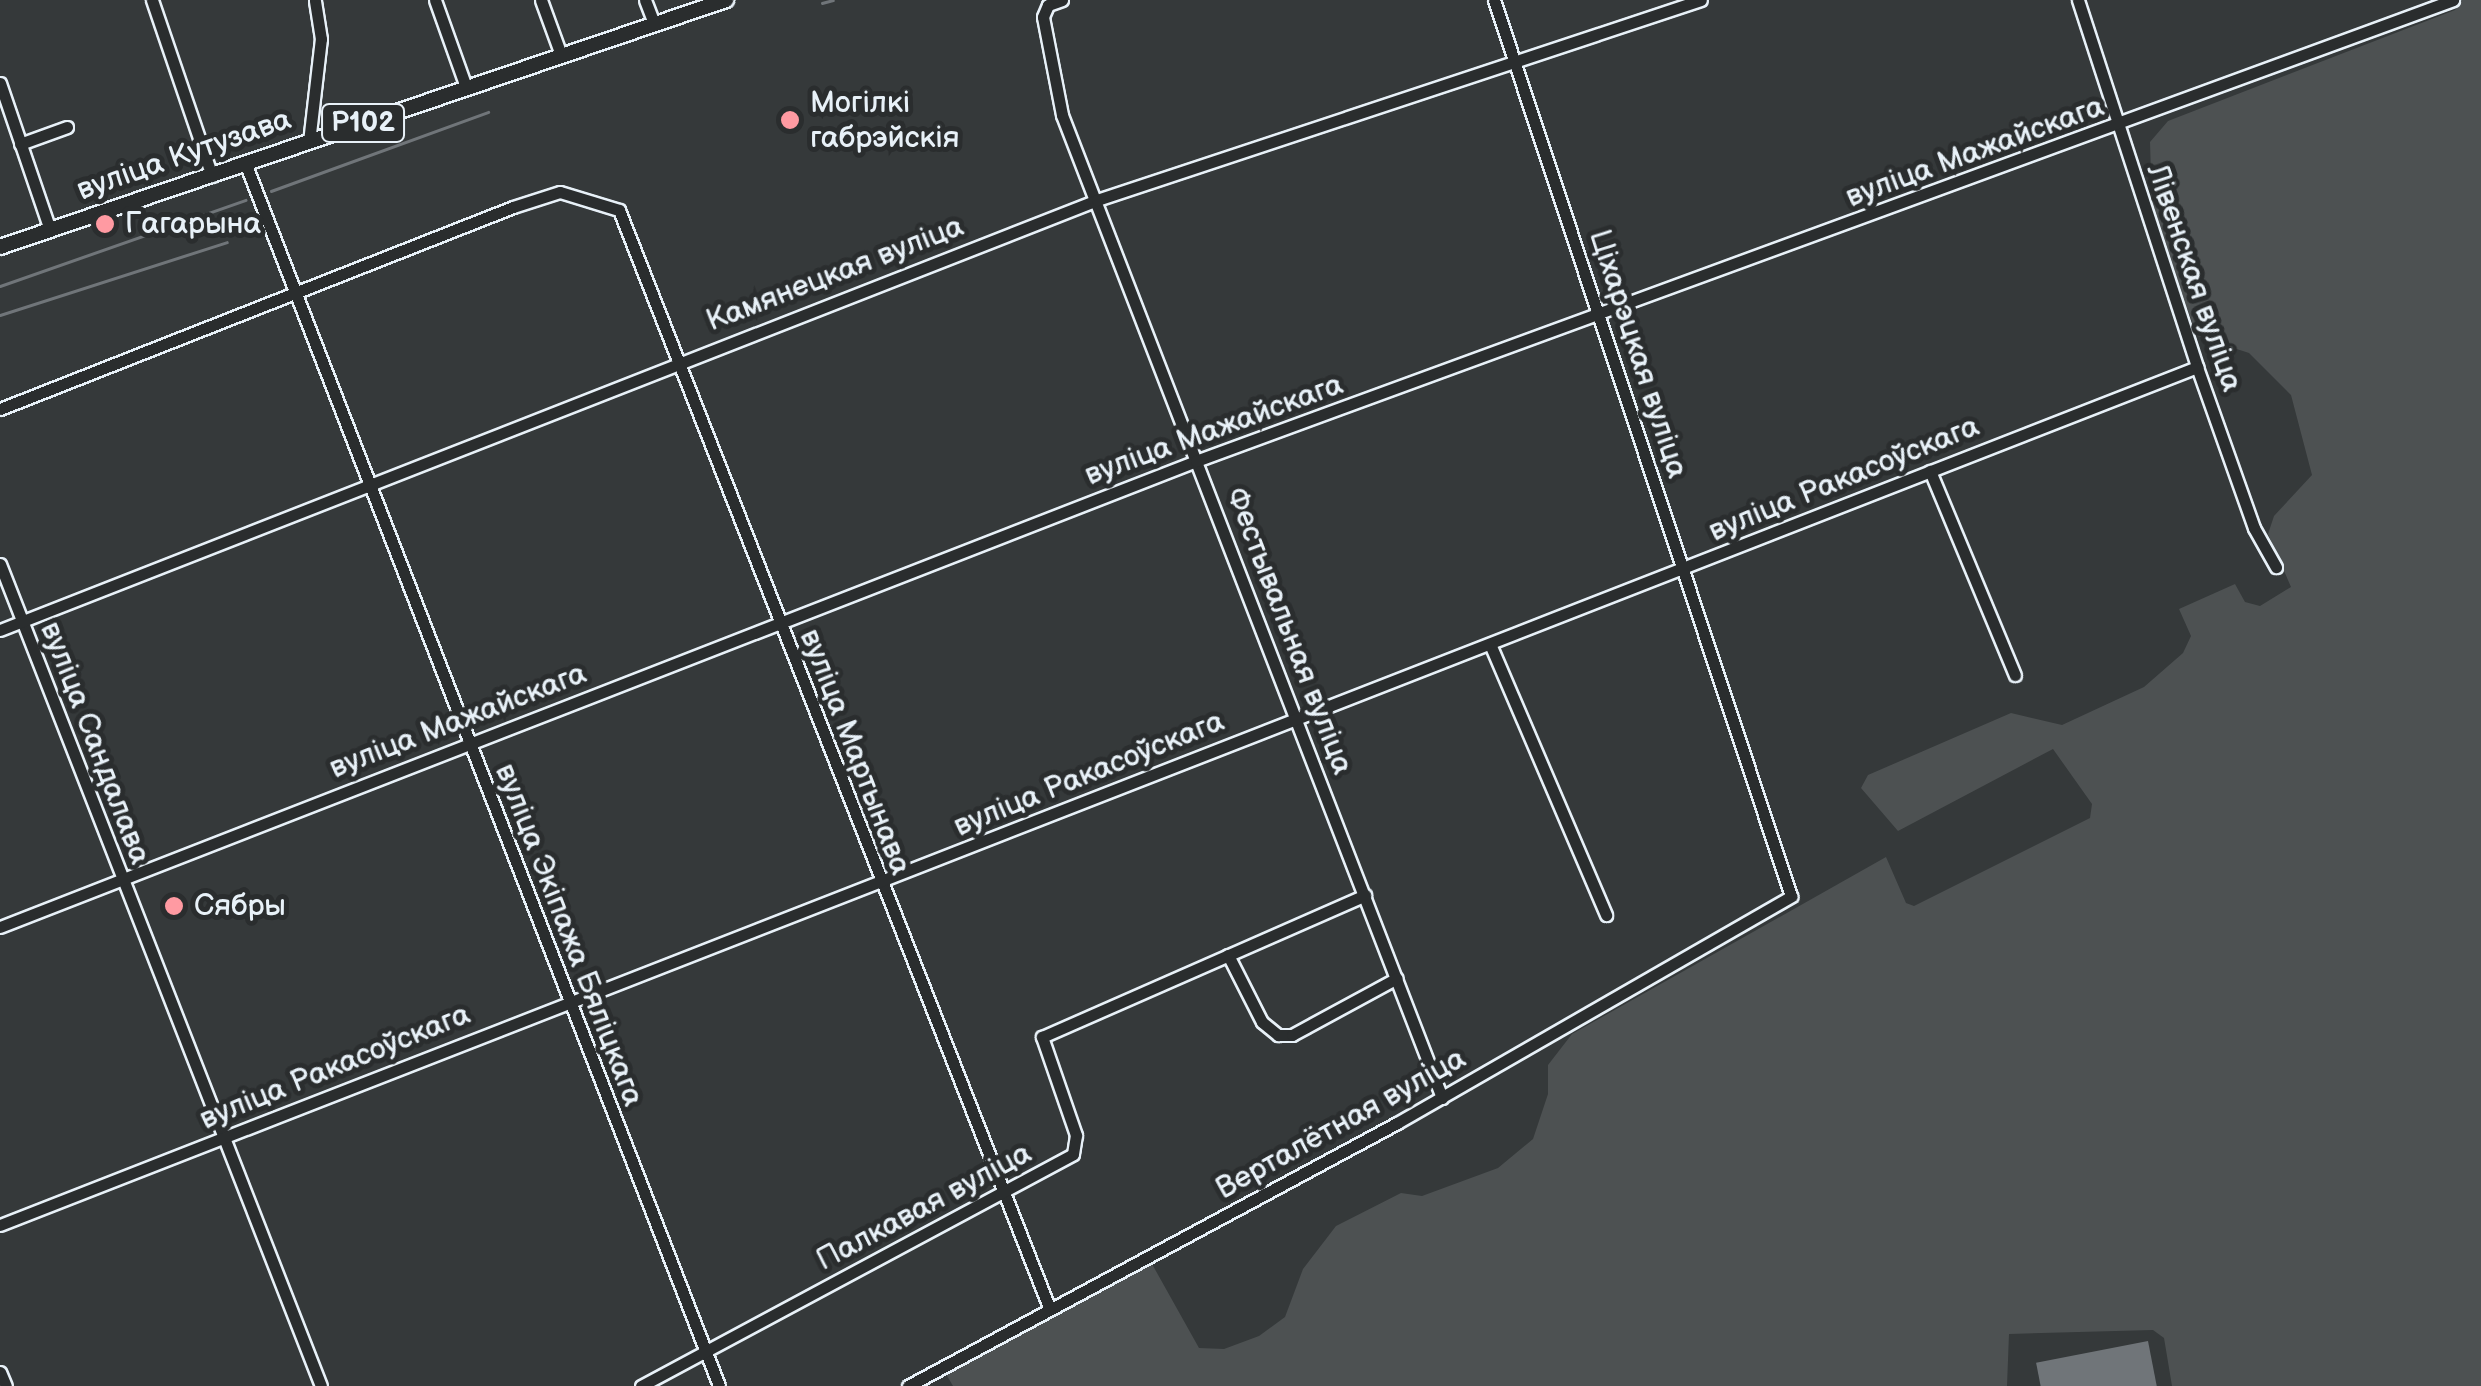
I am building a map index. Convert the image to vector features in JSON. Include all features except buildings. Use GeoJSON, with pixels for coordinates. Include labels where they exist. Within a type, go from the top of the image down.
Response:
{"type":"FeatureCollection","features":[{"type":"Feature","properties":{"kind":"main road","name":"вуліца Кутузава"},"geometry":{"type":"LineString","coordinates":[[0,247],[726,0]]}},
{"type":"Feature","properties":{"kind":"street"},"geometry":{"type":"LineString","coordinates":[[152,0],[212,176]]}},
{"type":"Feature","properties":{"kind":"street"},"geometry":{"type":"LineString","coordinates":[[309,142],[321,39],[316,0]]}},
{"type":"Feature","properties":{"kind":"street"},"geometry":{"type":"LineString","coordinates":[[435,0],[466,87]]}},
{"type":"Feature","properties":{"kind":"street"},"geometry":{"type":"LineString","coordinates":[[541,0],[561,55]]}},
{"type":"Feature","properties":{"kind":"street"},"geometry":{"type":"LineString","coordinates":[[645,0],[654,24]]}},
{"type":"Feature","properties":{"kind":"street"},"geometry":{"type":"LineString","coordinates":[[1042,5],[1062,0]]}},
{"type":"Feature","properties":{"kind":"street","name":"Ціхарэцкая вуліца"},"geometry":{"type":"LineString","coordinates":[[1494,0],[1791,896]]}},
{"type":"Feature","properties":{"kind":"street","name":"Камянецкая вуліца"},"geometry":{"type":"LineString","coordinates":[[0,630],[1097,200],[1701,0]]}},
{"type":"Feature","properties":{"kind":"street","name":"Лівенская вуліца"},"geometry":{"type":"LineString","coordinates":[[2078,0],[2197,367],[2254,528],[2276,568]]}},
{"type":"Feature","properties":{"kind":"street","name":"вуліца Мажайскага"},"geometry":{"type":"LineString","coordinates":[[0,927],[1196,461],[1599,317],[2454,0]]}},
{"type":"Feature","properties":{"kind":"street","name":"Фестывальная вуліца"},"geometry":{"type":"LineString","coordinates":[[1042,5],[1062,115],[1442,1098]]}},
{"type":"Feature","properties":{"kind":"street"},"geometry":{"type":"LineString","coordinates":[[0,83],[50,230]]}},
{"type":"Feature","properties":{"kind":"street"},"geometry":{"type":"LineString","coordinates":[[20,144],[67,127]]}},
{"type":"Feature","properties":{"kind":"street","name":"вуліца Экіпажа Бяліцкага"},"geometry":{"type":"LineString","coordinates":[[246,165],[366,484],[719,1386]]}},
{"type":"Feature","properties":{"kind":"street","name":"вуліца Мартынава"},"geometry":{"type":"LineString","coordinates":[[294,296],[560,192],[619,210],[878,884],[1050,1310]]}},
{"type":"Feature","properties":{"kind":"street"},"geometry":{"type":"LineString","coordinates":[[0,409],[294,296]]}},
{"type":"Feature","properties":{"kind":"street","name":"вуліца Ракасоўскага"},"geometry":{"type":"LineString","coordinates":[[0,1225],[2197,367]]}},
{"type":"Feature","properties":{"kind":"street"},"geometry":{"type":"LineString","coordinates":[[1930,472],[2015,675]]}},
{"type":"Feature","properties":{"kind":"street","name":"вуліца Сандалава"},"geometry":{"type":"LineString","coordinates":[[0,564],[120,880],[321,1386]]}},
{"type":"Feature","properties":{"kind":"street"},"geometry":{"type":"LineString","coordinates":[[1490,644],[1606,915]]}},
{"type":"Feature","properties":{"kind":"street","name":"Палкавая вуліца"},"geometry":{"type":"LineString","coordinates":[[641,1386],[1062,1163],[1077,1146],[1042,1037],[1365,894]]}},
{"type":"Feature","properties":{"kind":"street","name":"Верталётная вуліца"},"geometry":{"type":"LineString","coordinates":[[908,1386],[1442,1098],[1791,896]]}},
{"type":"Feature","properties":{"kind":"street"},"geometry":{"type":"LineString","coordinates":[[1228,954],[1262,1022],[1278,1035],[1292,1035],[1396,978]]}},
{"type":"Feature","properties":{"kind":"street"},"geometry":{"type":"LineString","coordinates":[[0,1372],[6,1386]]}},
{"type":"Feature","properties":{"kind":"shaded area"},"geometry":{"type":"Polygon","coordinates":[[[2462,0],[2481,0],[2481,1386],[2172,1386],[2164,1338],[2153,1330],[2009,1334],[2007,1386],[953,1386],[946,1374],[1152,1264],[1199,1348],[1224,1349],[1259,1336],[1285,1317],[1303,1269],[1336,1226],[1401,1193],[1422,1196],[1498,1168],[1533,1139],[1548,1094],[1548,1065],[1572,1034],[1886,857],[1906,903],[1914,906],[2090,818],[2092,804],[2053,749],[1898,831],[1861,788],[1868,775],[2011,713],[2062,725],[2144,687],[2183,653],[2191,636],[2179,609],[2235,584],[2245,602],[2260,606],[2291,587],[2268,534],[2274,516],[2312,475],[2291,395],[2249,353],[2197,336],[2152,209],[2150,142],[2168,121],[2455,10],[2462,0]]]}},
{"type":"Feature","properties":{"kind":"shaded area"},"geometry":{"type":"Polygon","coordinates":[[[2148,1341],[2157,1386],[2041,1386],[2036,1363],[2148,1341]]]}},
{"type":"Feature","properties":{"kind":"waterway"},"geometry":{"type":"LineString","coordinates":[[822,3],[833,0]]}},
{"type":"Feature","properties":{"kind":"waterway"},"geometry":{"type":"LineString","coordinates":[[271,191],[488,112]]}},
{"type":"Feature","properties":{"kind":"waterway"},"geometry":{"type":"LineString","coordinates":[[0,286],[245,200]]}},
{"type":"Feature","properties":{"kind":"waterway"},"geometry":{"type":"LineString","coordinates":[[0,315],[227,242]]}},
{"type":"Feature","properties":{"kind":"place","name":"Могілкі габрэйскія"},"geometry":{"type":"Point","coordinates":[790,120]}},
{"type":"Feature","properties":{"kind":"place","name":"Гагарына"},"geometry":{"type":"Point","coordinates":[105,224]}},
{"type":"Feature","properties":{"kind":"place","name":"Сябры"},"geometry":{"type":"Point","coordinates":[174,906]}}]}
